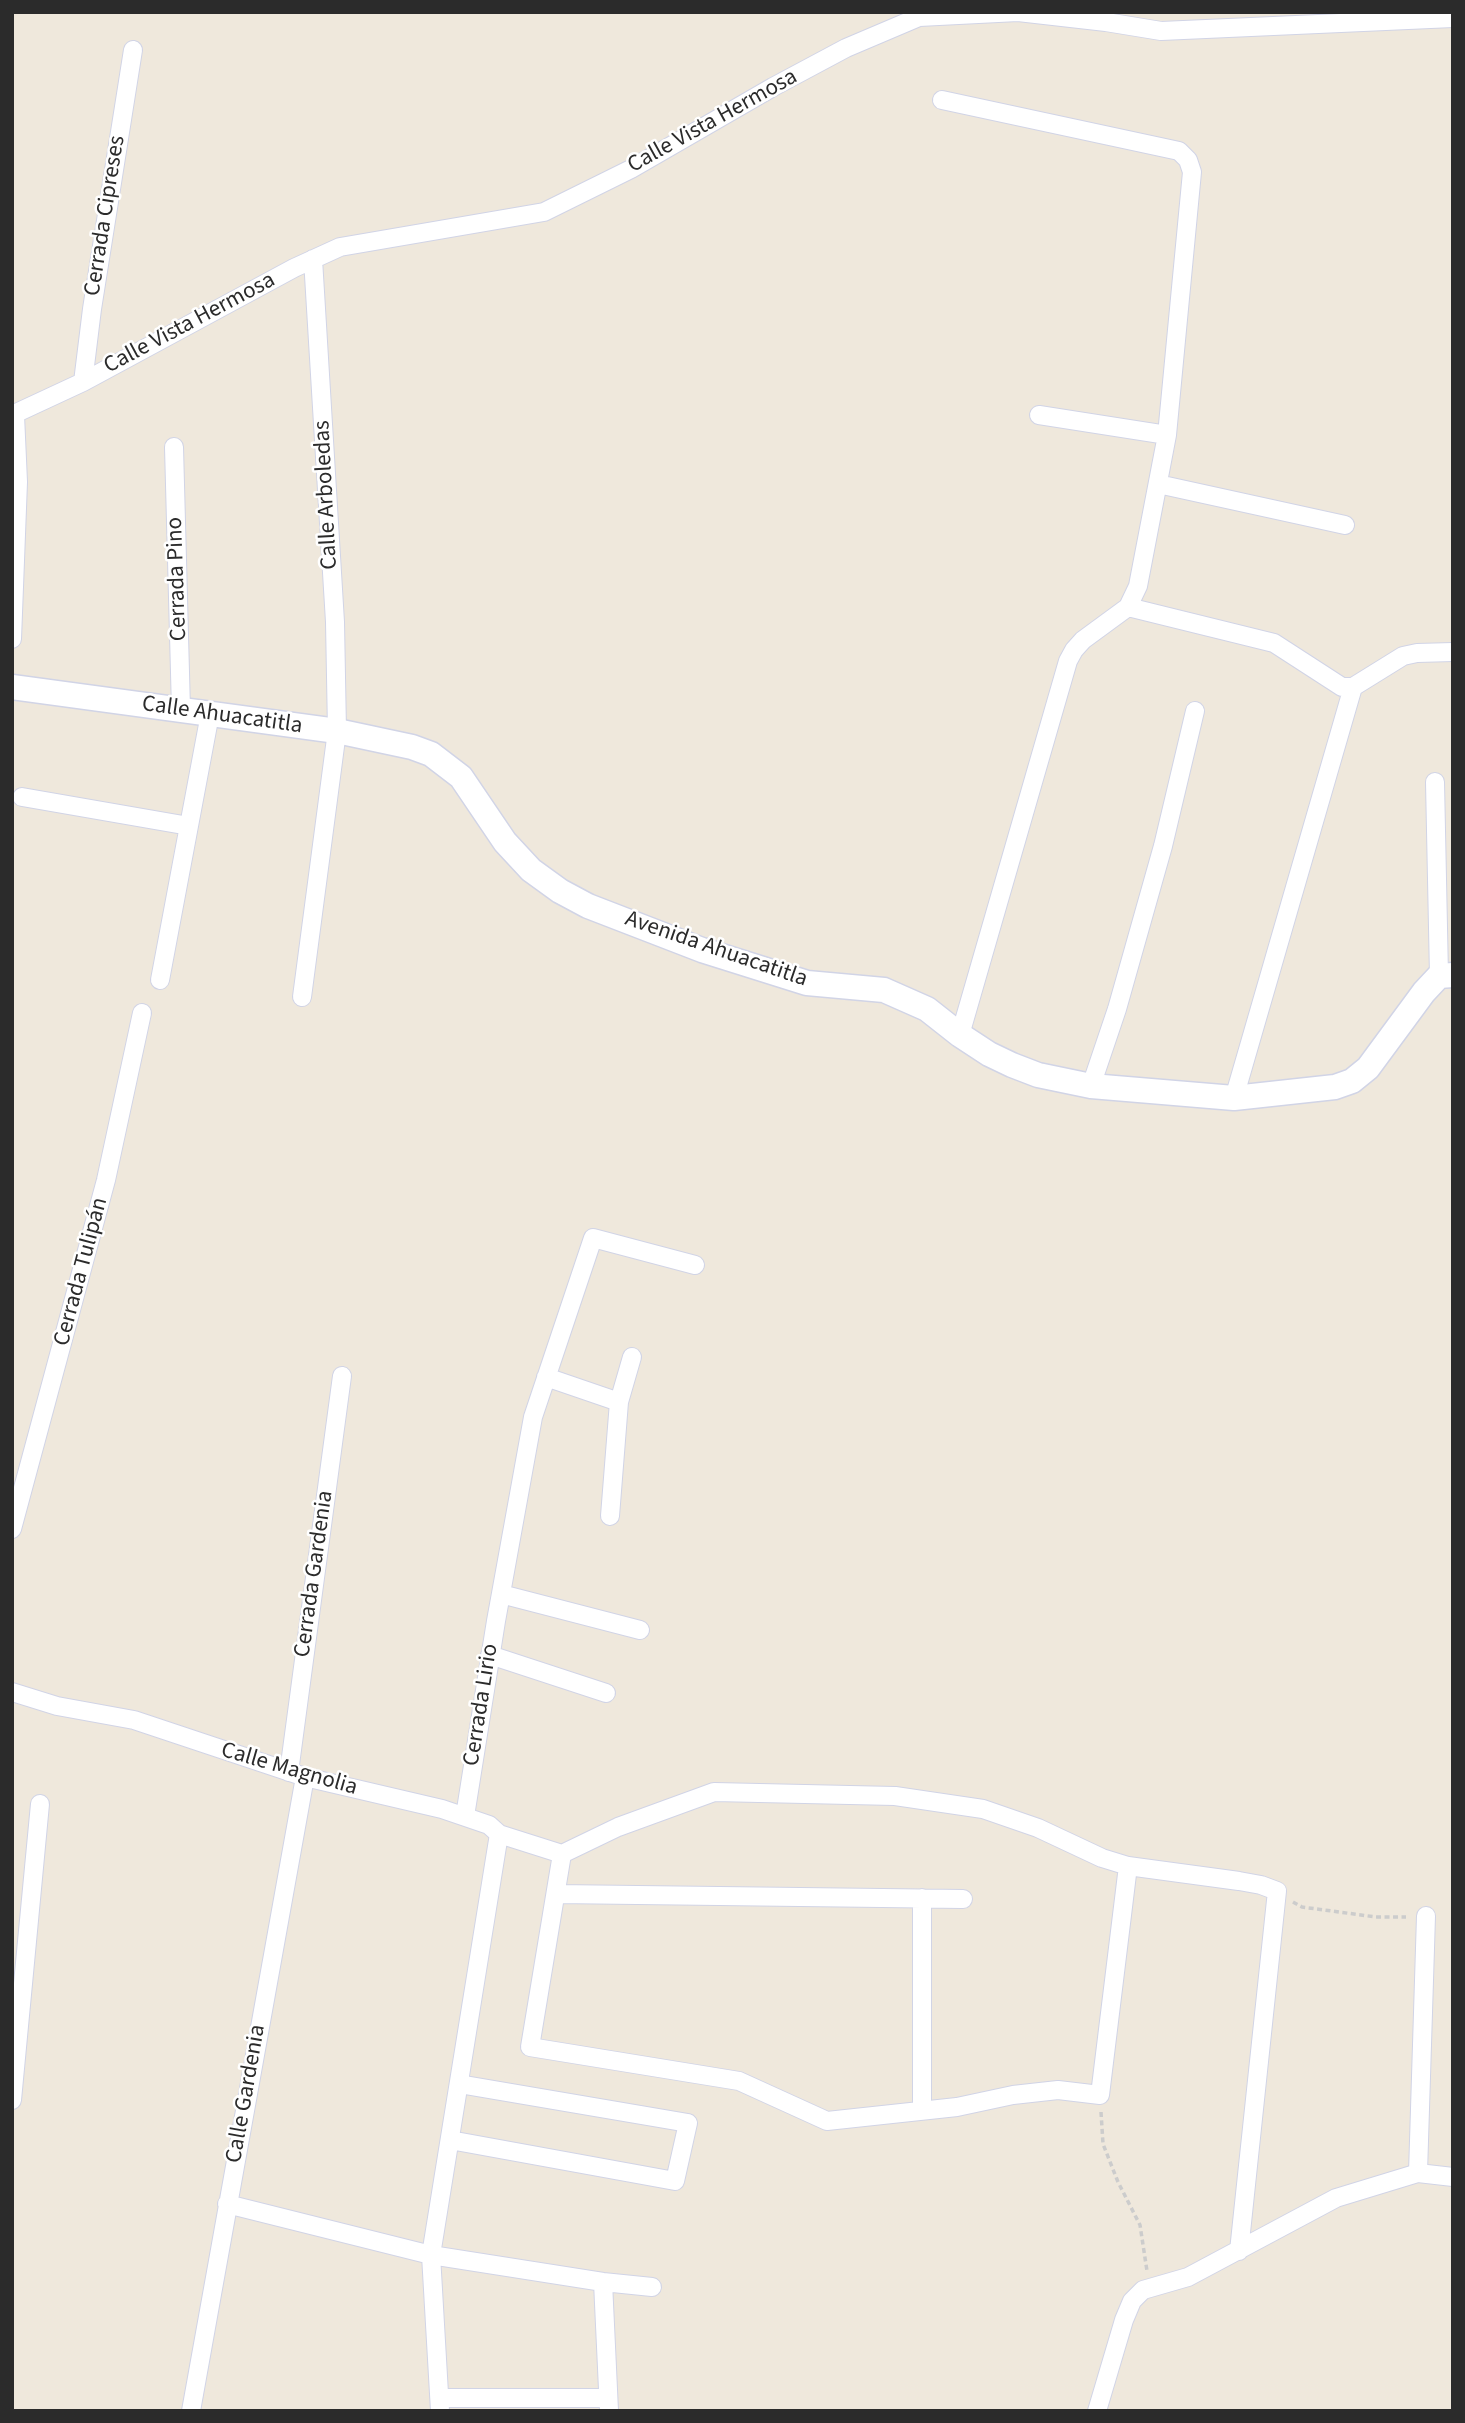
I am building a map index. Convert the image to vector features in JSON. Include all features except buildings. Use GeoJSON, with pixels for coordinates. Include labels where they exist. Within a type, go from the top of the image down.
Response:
{"type":"FeatureCollection","features":[{"type":"Feature","properties":{"kind":"street","name":"Calle Vista Hermosa"},"geometry":{"type":"LineString","coordinates":[[13,415],[83,382],[340,247],[544,212],[631,169],[846,48],[919,17],[1018,12],[1106,22],[1161,32],[1453,18]]}},
{"type":"Feature","properties":{"kind":"street","name":"Cerrada Cipreses"},"geometry":{"type":"LineString","coordinates":[[83,382],[133,50]]}},
{"type":"Feature","properties":{"kind":"street"},"geometry":{"type":"LineString","coordinates":[[943,100],[1180,151],[1188,160],[1192,172],[1167,435],[1138,586],[1128,607],[1083,640],[1068,661],[960,1035]]}},
{"type":"Feature","properties":{"kind":"street","name":"Calle Arboledas"},"geometry":{"type":"LineString","coordinates":[[302,997],[337,731],[335,622],[313,259]]}},
{"type":"Feature","properties":{"kind":"street"},"geometry":{"type":"LineString","coordinates":[[12,639],[18,482],[13,415]]}},
{"type":"Feature","properties":{"kind":"street"},"geometry":{"type":"LineString","coordinates":[[1039,415],[1167,435]]}},
{"type":"Feature","properties":{"kind":"street","name":"Cerrada Pino"},"geometry":{"type":"LineString","coordinates":[[174,447],[181,710]]}},
{"type":"Feature","properties":{"kind":"street"},"geometry":{"type":"LineString","coordinates":[[1158,484],[1345,525]]}},
{"type":"Feature","properties":{"kind":"street"},"geometry":{"type":"LineString","coordinates":[[1128,607],[1274,643],[1342,687],[1353,687],[1403,656],[1453,652]]}},
{"type":"Feature","properties":{"kind":"street","name":"Calle Ahuacatitla"},"geometry":{"type":"LineString","coordinates":[[12,687],[337,731],[412,747],[430,754]]}},
{"type":"Feature","properties":{"kind":"street"},"geometry":{"type":"LineString","coordinates":[[1234,1098],[1353,687]]}},
{"type":"Feature","properties":{"kind":"street"},"geometry":{"type":"LineString","coordinates":[[1091,1086],[1117,1009],[1163,846],[1195,711]]}},
{"type":"Feature","properties":{"kind":"street"},"geometry":{"type":"LineString","coordinates":[[160,980],[210,714]]}},
{"type":"Feature","properties":{"kind":"street","name":"Avenida Ahuacatitla"},"geometry":{"type":"LineString","coordinates":[[430,754],[461,777],[505,842],[531,870],[559,891],[588,906],[702,950],[790,978],[831,987],[884,989],[927,1009],[989,1054],[1038,1075],[1091,1086],[1234,1098],[1319,1090],[1352,1081],[1368,1068],[1424,992],[1446,975]]}},
{"type":"Feature","properties":{"kind":"street"},"geometry":{"type":"LineString","coordinates":[[1435,782],[1446,975]]}},
{"type":"Feature","properties":{"kind":"street"},"geometry":{"type":"LineString","coordinates":[[22,797],[189,826]]}},
{"type":"Feature","properties":{"kind":"street","name":"Cerrada Tulipán"},"geometry":{"type":"LineString","coordinates":[[12,1529],[106,1180],[142,1013]]}},
{"type":"Feature","properties":{"kind":"street","name":"Cerrada Lirio"},"geometry":{"type":"LineString","coordinates":[[464,1816],[533,1417],[593,1238],[695,1265]]}},
{"type":"Feature","properties":{"kind":"street"},"geometry":{"type":"LineString","coordinates":[[610,1516],[619,1402],[632,1357]]}},
{"type":"Feature","properties":{"kind":"street","name":"Cerrada Gardenia"},"geometry":{"type":"LineString","coordinates":[[297,1774],[342,1376]]}},
{"type":"Feature","properties":{"kind":"street"},"geometry":{"type":"LineString","coordinates":[[547,1377],[619,1402]]}},
{"type":"Feature","properties":{"kind":"street"},"geometry":{"type":"LineString","coordinates":[[501,1594],[640,1630]]}},
{"type":"Feature","properties":{"kind":"street"},"geometry":{"type":"LineString","coordinates":[[490,1655],[606,1693]]}},
{"type":"Feature","properties":{"kind":"street","name":"Calle Magnolia"},"geometry":{"type":"LineString","coordinates":[[12,1692],[57,1706],[134,1720],[297,1774],[464,1816],[489,1825],[499,1835],[562,1854]]}},
{"type":"Feature","properties":{"kind":"street","name":"Calle Gardenia"},"geometry":{"type":"LineString","coordinates":[[191,2411],[297,1774]]}},
{"type":"Feature","properties":{"kind":"street"},"geometry":{"type":"LineString","coordinates":[[1128,1866],[1100,2095],[1058,2090],[1013,2095],[957,2107],[827,2121],[739,2081],[530,2047],[562,1854],[618,1827],[714,1792],[881,1795],[983,1809],[1038,1828],[1102,1858],[1128,1866],[1261,1885],[1277,1891],[1239,2251]]}},
{"type":"Feature","properties":{"kind":"street"},"geometry":{"type":"LineString","coordinates":[[12,2100],[40,1804]]}},
{"type":"Feature","properties":{"kind":"street"},"geometry":{"type":"LineString","coordinates":[[499,1835],[431,2255],[440,2404],[609,2404],[603,2282]]}},
{"type":"Feature","properties":{"kind":"street"},"geometry":{"type":"LineString","coordinates":[[556,1894],[963,1899]]}},
{"type":"Feature","properties":{"kind":"street"},"geometry":{"type":"LineString","coordinates":[[922,1898],[922,2111]]}},
{"type":"Feature","properties":{"kind":"street"},"geometry":{"type":"LineString","coordinates":[[1418,2173],[1426,1916]]}},
{"type":"Feature","properties":{"kind":"street"},"geometry":{"type":"LineString","coordinates":[[450,2140],[675,2181],[688,2123],[459,2084]]}},
{"type":"Feature","properties":{"kind":"street"},"geometry":{"type":"LineString","coordinates":[[1097,2411],[1124,2320],[1132,2301],[1143,2290],[1188,2277],[1336,2198],[1418,2173],[1453,2177]]}},
{"type":"Feature","properties":{"kind":"street"},"geometry":{"type":"LineString","coordinates":[[227,2204],[431,2255],[652,2287]]}},
{"type":"Feature","properties":{"kind":"path"},"geometry":{"type":"LineString","coordinates":[[1277,1891],[1302,1907],[1376,1917],[1426,1916]]}},
{"type":"Feature","properties":{"kind":"path"},"geometry":{"type":"LineString","coordinates":[[1100,2095],[1103,2144],[1118,2182],[1140,2225],[1147,2270],[1143,2290]]}}]}
